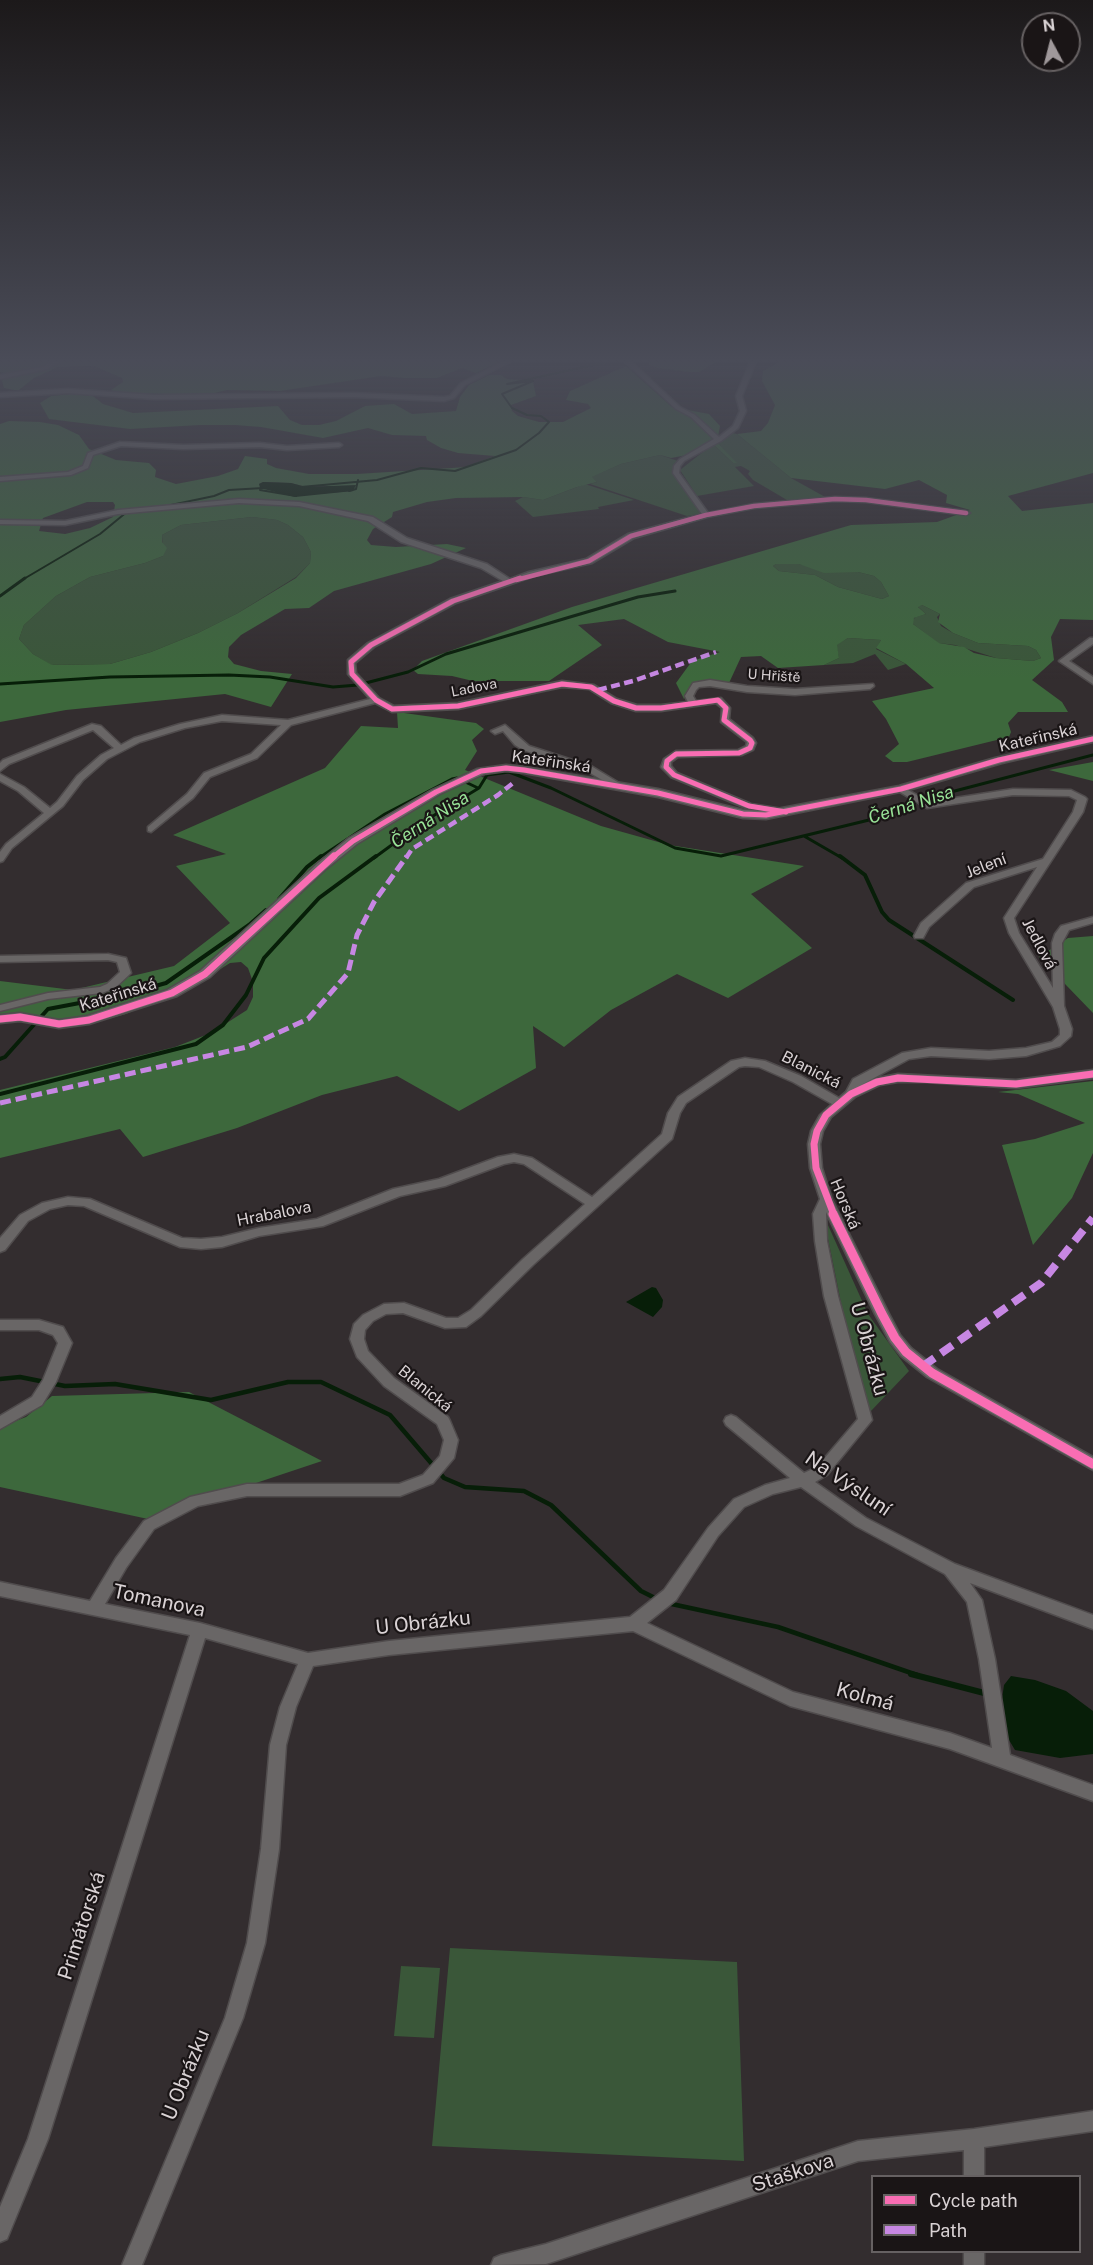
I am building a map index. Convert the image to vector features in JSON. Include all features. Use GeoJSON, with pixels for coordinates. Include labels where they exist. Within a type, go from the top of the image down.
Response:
{"type":"FeatureCollection","features":[{"type":"Feature","properties":{"kind":"street"},"geometry":{"type":"LineString","coordinates":[[0,479],[69,474],[84,468]]}},
{"type":"Feature","properties":{"kind":"street"},"geometry":{"type":"LineString","coordinates":[[678,468],[676,473],[706,515]]}},
{"type":"Feature","properties":{"kind":"street","name":"Ladova"},"geometry":{"type":"LineString","coordinates":[[786,812],[749,806],[674,774],[666,767],[667,761],[676,754],[739,753],[750,748],[752,743],[750,740],[724,720],[726,708],[721,701],[712,699],[661,708],[636,708],[614,701],[591,687],[572,684],[544,687],[458,706],[392,709],[376,700],[352,674],[351,662],[371,645],[441,607],[532,574],[589,561],[631,536],[706,515],[754,506],[835,498],[966,513]]}},
{"type":"Feature","properties":{"kind":"street"},"geometry":{"type":"LineString","coordinates":[[0,522],[65,523],[122,512],[252,501],[307,506],[370,519],[404,540],[484,566],[510,582]]}},
{"type":"Feature","properties":{"kind":"street"},"geometry":{"type":"LineString","coordinates":[[1093,640],[1063,661],[1093,681]]}},
{"type":"Feature","properties":{"kind":"street","name":"U Hřiště"},"geometry":{"type":"LineString","coordinates":[[693,703],[689,696],[696,685],[710,682],[747,689],[795,692],[870,686]]}},
{"type":"Feature","properties":{"kind":"street"},"geometry":{"type":"LineString","coordinates":[[0,859],[9,846],[50,813],[80,778],[119,748],[159,732],[213,719],[234,717],[288,723],[376,700]]}},
{"type":"Feature","properties":{"kind":"street"},"geometry":{"type":"LineString","coordinates":[[151,829],[190,795],[207,774],[254,756],[288,723]]}},
{"type":"Feature","properties":{"kind":"street"},"geometry":{"type":"LineString","coordinates":[[0,768],[6,762],[92,727],[98,728],[119,748]]}},
{"type":"Feature","properties":{"kind":"street"},"geometry":{"type":"LineString","coordinates":[[495,731],[505,728],[518,743],[526,748],[588,768],[619,786]]}},
{"type":"Feature","properties":{"kind":"street","name":"Kateřinská"},"geometry":{"type":"LineString","coordinates":[[0,1019],[20,1017],[60,1023],[89,1020],[172,993],[205,974],[322,866],[353,841],[481,771],[506,768],[619,786],[743,814],[766,815],[906,792],[999,760],[1093,739]]}},
{"type":"Feature","properties":{"kind":"street"},"geometry":{"type":"LineString","coordinates":[[0,777],[50,813]]}},
{"type":"Feature","properties":{"kind":"street","name":"Jedlová"},"geometry":{"type":"LineString","coordinates":[[851,1094],[857,1082],[871,1073],[915,1054],[931,1052],[989,1056],[1026,1052],[1056,1044],[1065,1036],[1066,1029],[1059,1007],[1010,924],[1009,918],[1078,812],[1082,799],[1071,793],[1013,792],[927,806],[906,792]]}},
{"type":"Feature","properties":{"kind":"street","name":"Jelení"},"geometry":{"type":"LineString","coordinates":[[919,936],[925,925],[970,885],[1046,861]]}},
{"type":"Feature","properties":{"kind":"street"},"geometry":{"type":"LineString","coordinates":[[1059,1007],[1057,943],[1060,934],[1065,928],[1093,920]]}},
{"type":"Feature","properties":{"kind":"street"},"geometry":{"type":"LineString","coordinates":[[0,959],[108,957],[122,960],[126,973],[111,986],[102,990],[48,996],[0,1008]]}},
{"type":"Feature","properties":{"kind":"street","name":"Blanická"},"geometry":{"type":"LineString","coordinates":[[93,1609],[121,1563],[150,1525],[195,1501],[247,1490],[400,1490],[428,1479],[447,1458],[451,1440],[443,1421],[388,1383],[362,1353],[357,1339],[359,1328],[369,1318],[384,1309],[404,1308],[445,1323],[461,1323],[476,1313],[592,1203],[668,1136],[674,1113],[682,1100],[735,1064],[745,1062],[761,1064],[797,1079],[839,1103]]}},
{"type":"Feature","properties":{"kind":"street","name":"Horská"},"geometry":{"type":"LineString","coordinates":[[1093,1074],[1016,1084],[941,1078],[898,1078],[877,1082],[851,1094],[826,1115],[817,1131],[814,1143],[816,1168],[826,1200],[882,1314],[895,1338],[906,1352],[932,1373],[1093,1464]]}},
{"type":"Feature","properties":{"kind":"street","name":"Hrabalova"},"geometry":{"type":"LineString","coordinates":[[0,1247],[24,1218],[46,1206],[68,1201],[86,1202],[180,1242],[201,1244],[222,1242],[259,1232],[319,1223],[397,1192],[441,1183],[502,1160],[514,1158],[528,1161],[592,1203]]}},
{"type":"Feature","properties":{"kind":"street","name":"U Obrázku"},"geometry":{"type":"LineString","coordinates":[[132,2265],[234,2018],[256,1943],[270,1849],[278,1745],[288,1707],[308,1660],[389,1648],[634,1624],[670,1595],[713,1532],[739,1503],[770,1489],[803,1481],[822,1471],[865,1420],[831,1296],[821,1241],[819,1215],[822,1204],[826,1200]]}},
{"type":"Feature","properties":{"kind":"street"},"geometry":{"type":"LineString","coordinates":[[0,1325],[39,1325],[58,1331],[65,1344],[49,1382],[37,1401],[0,1423]]}},
{"type":"Feature","properties":{"kind":"street","name":"Na Výsluní"},"geometry":{"type":"LineString","coordinates":[[730,1421],[803,1481],[861,1522],[950,1569],[1093,1622]]}},
{"type":"Feature","properties":{"kind":"street","name":"Na Výsluní"},"geometry":{"type":"LineString","coordinates":[[950,1569],[974,1600],[987,1659],[1002,1761]]}},
{"type":"Feature","properties":{"kind":"street","name":"Tomanova"},"geometry":{"type":"LineString","coordinates":[[0,1589],[200,1630],[308,1660]]}},
{"type":"Feature","properties":{"kind":"street","name":"Kolmá"},"geometry":{"type":"LineString","coordinates":[[634,1624],[790,1699],[951,1742],[1093,1793]]}},
{"type":"Feature","properties":{"kind":"street","name":"Primátorská"},"geometry":{"type":"LineString","coordinates":[[0,2232],[38,2139],[200,1630]]}},
{"type":"Feature","properties":{"kind":"street","name":"Staškova"},"geometry":{"type":"LineString","coordinates":[[501,2265],[548,2260],[858,2151],[974,2139],[1093,2121]]}},
{"type":"Feature","properties":{"kind":"street"},"geometry":{"type":"LineString","coordinates":[[974,2139],[974,2175]]}},
{"type":"Feature","properties":{"kind":"shaded area"},"geometry":{"type":"Polygon","coordinates":[[[612,468],[673,468],[673,473],[701,512],[687,516],[590,484],[597,482],[591,477],[612,468]]]}},
{"type":"Feature","properties":{"kind":"shaded area"},"geometry":{"type":"Polygon","coordinates":[[[683,468],[736,468],[754,486],[697,496],[680,470],[683,468]]]}},
{"type":"Feature","properties":{"kind":"shaded area"},"geometry":{"type":"Polygon","coordinates":[[[744,468],[778,468],[791,478],[827,498],[787,500],[753,480],[748,474],[750,471],[744,468]]]}},
{"type":"Feature","properties":{"kind":"shaded area"},"geometry":{"type":"Polygon","coordinates":[[[263,482],[291,483],[306,487],[356,485],[353,491],[295,497],[260,488],[259,484],[263,482]]]}},
{"type":"Feature","properties":{"kind":"shaded area"},"geometry":{"type":"Polygon","coordinates":[[[585,484],[634,500],[598,507],[599,509],[533,517],[515,501],[523,497],[543,500],[585,484]]]}},
{"type":"Feature","properties":{"kind":"shaded area"},"geometry":{"type":"Polygon","coordinates":[[[252,517],[277,520],[288,525],[303,537],[311,552],[310,563],[296,577],[238,613],[198,633],[151,652],[110,664],[51,665],[33,654],[19,639],[24,625],[56,596],[90,577],[163,556],[162,535],[181,525],[252,517]]]}},
{"type":"Feature","properties":{"kind":"shaded area"},"geometry":{"type":"Polygon","coordinates":[[[799,564],[874,576],[881,582],[889,596],[882,599],[838,587],[815,575],[779,571],[773,566],[799,564]]]}},
{"type":"Feature","properties":{"kind":"shaded area"},"geometry":{"type":"Polygon","coordinates":[[[922,605],[940,614],[937,617],[941,626],[953,633],[978,643],[1028,646],[1036,650],[1041,658],[1033,661],[996,658],[955,645],[938,643],[913,624],[912,620],[926,614],[917,606],[922,605]]]}},
{"type":"Feature","properties":{"kind":"shaded area"},"geometry":{"type":"Polygon","coordinates":[[[848,638],[881,640],[876,649],[906,664],[888,670],[875,654],[853,663],[824,665],[839,658],[836,645],[848,638]]]}},
{"type":"Feature","properties":{"kind":"shaded area"},"geometry":{"type":"Polygon","coordinates":[[[823,1214],[868,1314],[909,1371],[871,1411],[859,1392],[823,1214]]]}},
{"type":"Feature","properties":{"kind":"shaded area"},"geometry":{"type":"Polygon","coordinates":[[[652,1287],[656,1288],[663,1300],[662,1307],[653,1317],[626,1302],[652,1287]]]}},
{"type":"Feature","properties":{"kind":"shaded area"},"geometry":{"type":"Polygon","coordinates":[[[1011,1676],[1035,1680],[1066,1691],[1093,1711],[1093,1754],[1060,1758],[1015,1750],[1006,1735],[1002,1699],[1004,1685],[1011,1676]]]}},
{"type":"Feature","properties":{"kind":"shaded area"},"geometry":{"type":"Polygon","coordinates":[[[450,1948],[737,1962],[744,2161],[432,2146],[450,1948]]]}},
{"type":"Feature","properties":{"kind":"shaded area"},"geometry":{"type":"Polygon","coordinates":[[[401,1966],[440,1968],[434,2038],[394,2036],[401,1966]]]}},
{"type":"Feature","properties":{"kind":"green space"},"geometry":{"type":"Polygon","coordinates":[[[0,468],[154,468],[156,470],[155,477],[176,484],[218,476],[239,468],[275,468],[309,474],[357,474],[454,468],[613,468],[592,477],[597,482],[543,500],[523,497],[456,498],[427,502],[393,512],[392,517],[373,529],[367,540],[371,545],[396,547],[447,544],[466,548],[431,564],[334,591],[309,608],[285,609],[241,635],[229,647],[228,657],[234,664],[261,671],[292,674],[271,707],[225,694],[66,710],[0,722],[0,468]],[[263,482],[259,484],[291,496],[353,491],[323,485],[306,487],[291,483],[263,482]],[[87,502],[43,518],[39,531],[65,534],[90,528],[113,517],[115,505],[113,502],[87,502]],[[252,517],[181,525],[162,535],[162,542],[167,548],[163,556],[90,577],[56,596],[24,625],[19,639],[33,654],[52,665],[110,664],[151,652],[198,633],[238,613],[296,578],[310,563],[311,552],[303,537],[288,525],[277,520],[252,517]]]}},
{"type":"Feature","properties":{"kind":"green space"},"geometry":{"type":"Polygon","coordinates":[[[778,468],[1093,468],[1093,473],[1008,496],[1022,511],[1093,503],[1093,620],[1060,619],[1051,637],[1054,660],[1032,680],[1062,702],[1068,712],[1018,712],[1008,723],[1011,732],[1009,737],[907,762],[893,762],[885,756],[899,744],[886,719],[872,701],[934,688],[906,664],[876,648],[881,640],[848,638],[837,645],[839,658],[824,665],[778,668],[761,656],[741,657],[729,683],[697,682],[684,699],[676,683],[692,661],[720,652],[668,642],[624,619],[578,625],[602,645],[549,681],[473,681],[452,676],[418,674],[413,670],[422,661],[572,607],[851,525],[937,522],[970,510],[946,503],[947,495],[919,480],[885,489],[791,478],[778,468]],[[799,564],[773,566],[779,571],[815,575],[838,587],[882,599],[889,596],[881,582],[874,576],[858,572],[824,573],[799,564]],[[922,605],[918,607],[926,614],[914,618],[913,624],[939,643],[964,647],[974,653],[996,658],[1033,661],[1041,658],[1036,650],[1028,646],[978,643],[953,633],[938,622],[940,614],[922,605]]]}},
{"type":"Feature","properties":{"kind":"green space"},"geometry":{"type":"Polygon","coordinates":[[[397,712],[476,723],[484,729],[472,740],[477,751],[465,770],[601,826],[669,845],[804,866],[751,894],[812,948],[728,998],[677,974],[611,1010],[564,1047],[533,1026],[536,1068],[459,1111],[397,1076],[322,1095],[237,1128],[143,1157],[120,1129],[0,1158],[0,1090],[175,1047],[211,1033],[247,1010],[253,997],[253,982],[248,968],[241,962],[230,963],[192,987],[126,1014],[90,1024],[60,1028],[30,1016],[0,1022],[0,981],[73,990],[174,966],[230,923],[176,866],[226,854],[173,835],[325,768],[361,726],[398,728],[397,712]]]}},
{"type":"Feature","properties":{"kind":"green space"},"geometry":{"type":"Polygon","coordinates":[[[1093,762],[1093,781],[1049,770],[1093,762]]]}},
{"type":"Feature","properties":{"kind":"green space"},"geometry":{"type":"Polygon","coordinates":[[[1093,936],[1093,1013],[1039,957],[1068,938],[1093,936]]]}},
{"type":"Feature","properties":{"kind":"green space"},"geometry":{"type":"Polygon","coordinates":[[[1093,1081],[1093,1153],[1072,1198],[1033,1245],[1002,1145],[1035,1139],[1085,1123],[1018,1094],[998,1092],[1093,1081]]]}},
{"type":"Feature","properties":{"kind":"green space"},"geometry":{"type":"Polygon","coordinates":[[[189,1392],[322,1461],[148,1519],[0,1487],[0,1427],[26,1417],[52,1396],[189,1392]]]}},
{"type":"Feature","properties":{"kind":"waterway"},"geometry":{"type":"LineString","coordinates":[[358,482],[377,480],[421,468],[455,471],[465,468]]}},
{"type":"Feature","properties":{"kind":"waterway"},"geometry":{"type":"LineString","coordinates":[[301,487],[358,482]]}},
{"type":"Feature","properties":{"kind":"waterway"},"geometry":{"type":"LineString","coordinates":[[349,491],[356,489],[358,482]]}},
{"type":"Feature","properties":{"kind":"waterway"},"geometry":{"type":"LineString","coordinates":[[171,505],[214,496],[229,490],[263,488]]}},
{"type":"Feature","properties":{"kind":"waterway"},"geometry":{"type":"LineString","coordinates":[[260,490],[296,496]]}},
{"type":"Feature","properties":{"kind":"waterway"},"geometry":{"type":"LineString","coordinates":[[23,579],[100,534],[128,511]]}},
{"type":"Feature","properties":{"kind":"waterway"},"geometry":{"type":"LineString","coordinates":[[0,596],[23,579]]}},
{"type":"Feature","properties":{"kind":"waterway"},"geometry":{"type":"LineString","coordinates":[[0,684],[110,677],[229,675],[270,677],[333,687],[358,685],[408,672],[446,654],[570,617],[638,597],[675,591]]}},
{"type":"Feature","properties":{"kind":"waterway","name":"Černá Nisa"},"geometry":{"type":"LineString","coordinates":[[374,858],[423,822],[479,788],[487,775],[509,772],[551,788],[675,848],[721,856],[869,820],[924,799],[1093,755]]}},
{"type":"Feature","properties":{"kind":"waterway"},"geometry":{"type":"LineString","coordinates":[[319,858],[385,814],[452,779],[457,778],[478,788]]}},
{"type":"Feature","properties":{"kind":"waterway"},"geometry":{"type":"LineString","coordinates":[[804,836],[842,858]]}},
{"type":"Feature","properties":{"kind":"waterway"},"geometry":{"type":"LineString","coordinates":[[279,899],[307,867],[321,856]]}},
{"type":"Feature","properties":{"kind":"waterway","name":"Černá Nisa"},"geometry":{"type":"LineString","coordinates":[[0,1094],[196,1044],[223,1025],[246,995],[264,958],[319,898],[376,856]]}},
{"type":"Feature","properties":{"kind":"waterway"},"geometry":{"type":"LineString","coordinates":[[840,856],[865,875],[882,912],[889,920],[1013,1000]]}},
{"type":"Feature","properties":{"kind":"waterway"},"geometry":{"type":"LineString","coordinates":[[0,1059],[5,1057],[48,1009],[127,994],[166,983],[249,925],[266,910]]}},
{"type":"Feature","properties":{"kind":"waterway"},"geometry":{"type":"LineString","coordinates":[[0,1379],[20,1377],[65,1386],[115,1384],[211,1400],[288,1382],[321,1382],[390,1415],[444,1478],[465,1487],[524,1491],[551,1505],[641,1591],[657,1599]]}},
{"type":"Feature","properties":{"kind":"waterway"},"geometry":{"type":"LineString","coordinates":[[667,1603],[778,1627],[917,1675]]}},
{"type":"Feature","properties":{"kind":"waterway"},"geometry":{"type":"LineString","coordinates":[[911,1674],[988,1694]]}},
{"type":"Feature","properties":{"kind":"marked path"},"geometry":{"type":"LineString","coordinates":[[598,690],[633,681],[716,652]]}},
{"type":"Feature","properties":{"kind":"marked path"},"geometry":{"type":"LineString","coordinates":[[0,1103],[247,1047],[308,1019],[348,973],[357,935],[374,902],[412,849],[498,795],[513,783]]}},
{"type":"Feature","properties":{"kind":"marked path"},"geometry":{"type":"LineString","coordinates":[[923,1366],[1041,1283],[1093,1218]]}},
{"type":"Feature","properties":{"kind":"cycle path"},"geometry":{"type":"LineString","coordinates":[[786,812],[749,806],[674,775],[666,767],[667,761],[676,754],[739,753],[750,748],[752,743],[750,740],[724,720],[726,708],[718,700],[661,708],[636,708],[614,701],[591,687],[562,684],[458,706],[392,709],[376,700],[352,674],[351,662],[371,645],[453,601],[532,574],[589,561],[631,536],[706,515],[754,506],[835,499],[866,500],[966,513]]}},
{"type":"Feature","properties":{"kind":"cycle path"},"geometry":{"type":"LineString","coordinates":[[0,1019],[20,1017],[59,1024],[89,1020],[172,993],[205,974],[322,866],[353,841],[436,792],[481,771],[506,768],[524,770],[658,793],[743,814],[766,815],[901,789],[999,760],[1093,739]]}},
{"type":"Feature","properties":{"kind":"cycle path"},"geometry":{"type":"LineString","coordinates":[[1093,1074],[1016,1084],[925,1078],[898,1078],[877,1082],[851,1094],[826,1115],[817,1131],[814,1144],[816,1168],[826,1200],[882,1314],[895,1338],[906,1352],[932,1373],[1093,1464]]}}]}
